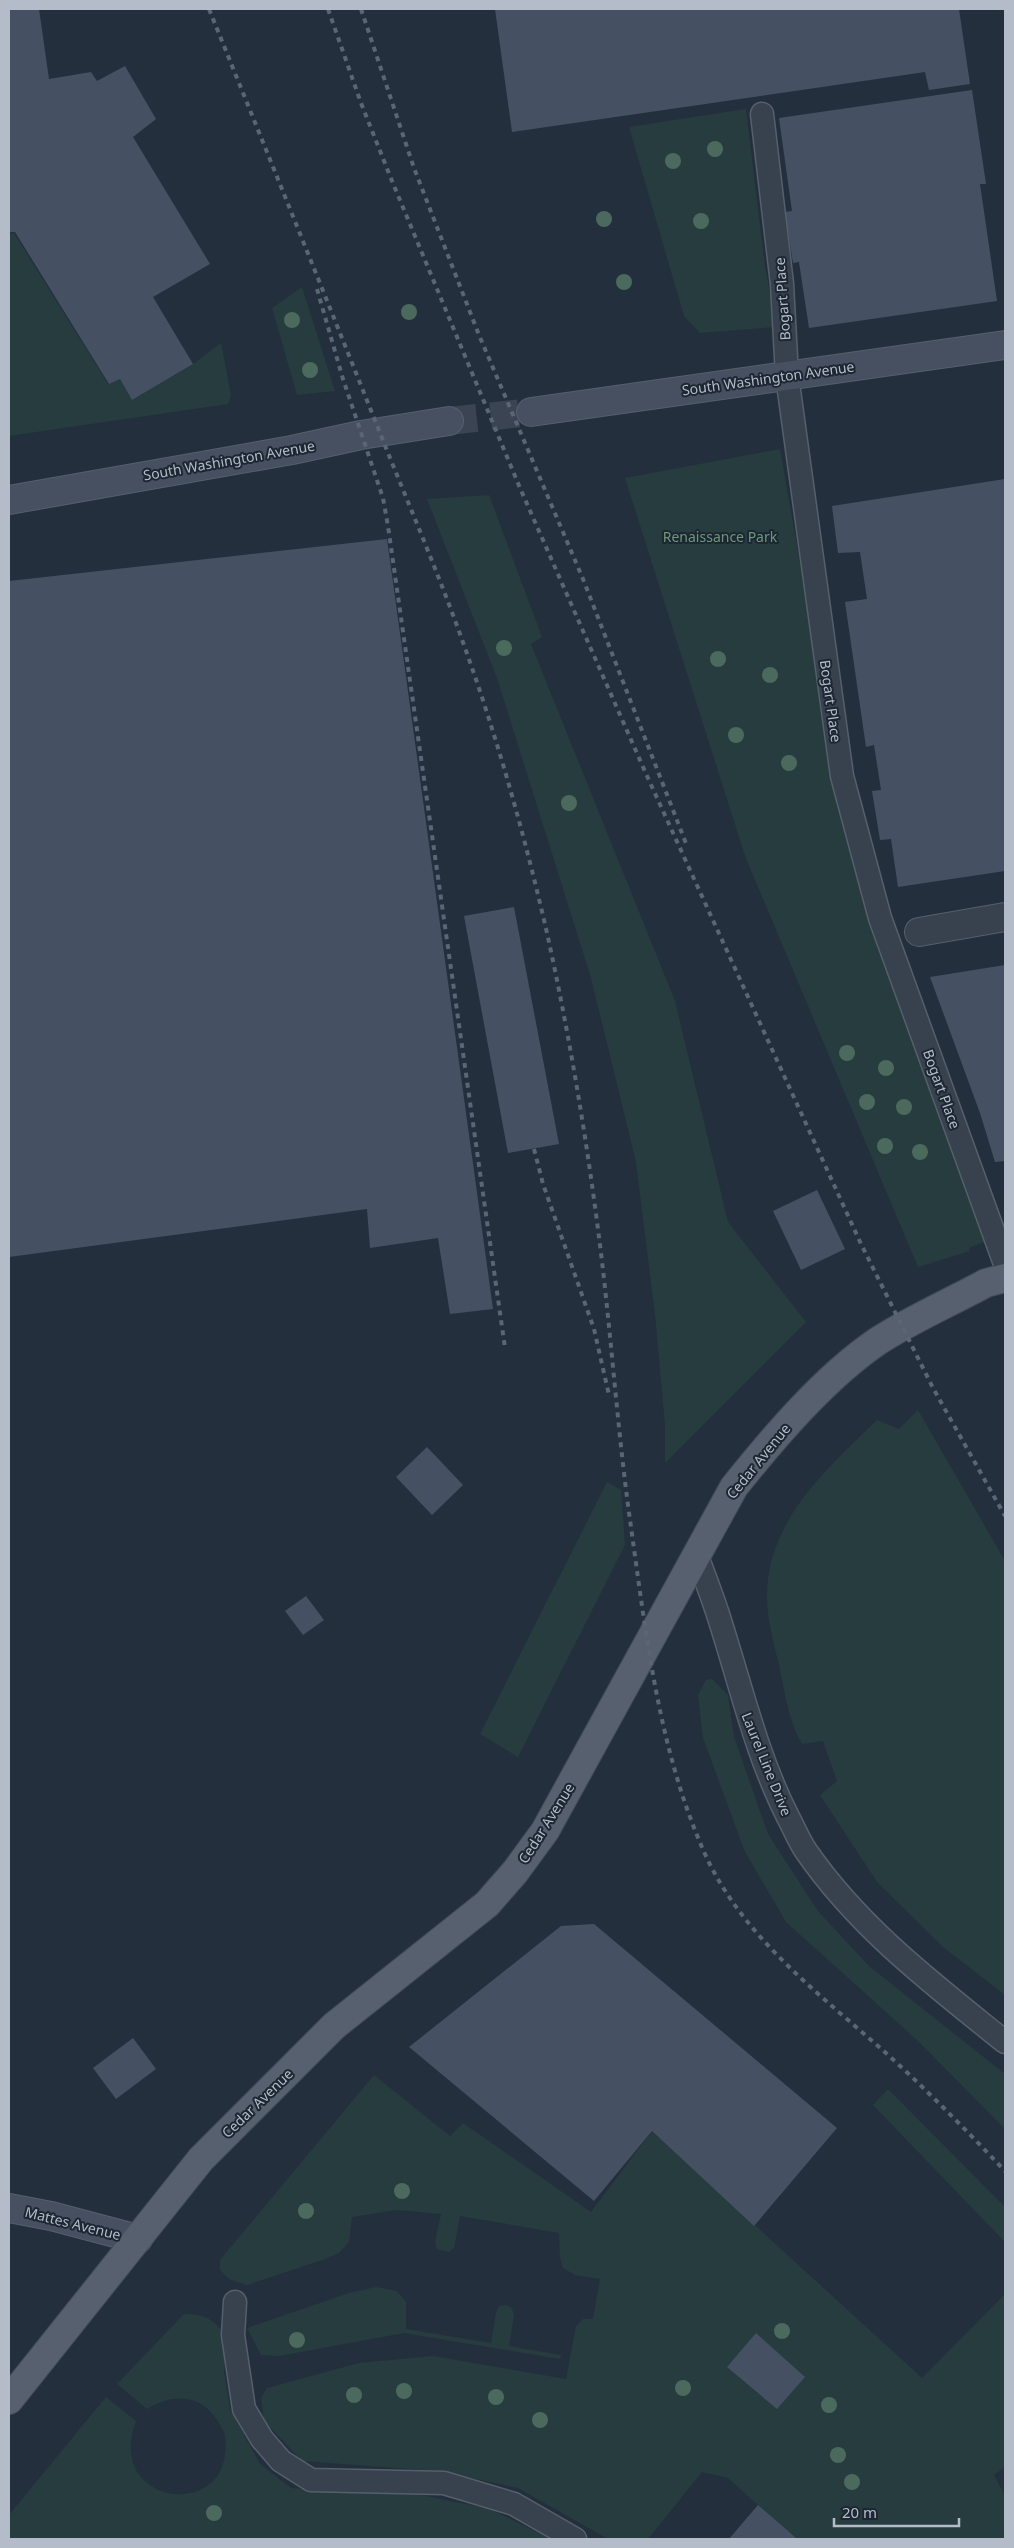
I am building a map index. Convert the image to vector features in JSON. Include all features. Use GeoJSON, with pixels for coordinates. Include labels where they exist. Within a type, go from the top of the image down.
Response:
{"type":"FeatureCollection","features":[{"type":"Feature","properties":{"kind":"main road","name":"Cedar Avenue"},"geometry":{"type":"LineString","coordinates":[[9,2400],[201,2160],[334,2026],[487,1904],[515,1872],[545,1831],[696,1552],[734,1487],[766,1447],[806,1404],[879,1340],[986,1283],[1005,1278]]}},
{"type":"Feature","properties":{"kind":"street","name":"South Washington Avenue"},"geometry":{"type":"LineString","coordinates":[[531,412],[1005,345]]}},
{"type":"Feature","properties":{"kind":"street","name":"South Washington Avenue"},"geometry":{"type":"LineString","coordinates":[[9,500],[292,450],[361,435],[449,421]]}},
{"type":"Feature","properties":{"kind":"street"},"geometry":{"type":"LineString","coordinates":[[918,932],[1005,917]]}},
{"type":"Feature","properties":{"kind":"street","name":"Mattes Avenue"},"geometry":{"type":"LineString","coordinates":[[9,2208],[51,2216],[138,2239]]}},
{"type":"Feature","properties":{"kind":"lane","name":"Bogart Place"},"geometry":{"type":"LineString","coordinates":[[762,114],[782,284],[787,376],[842,776],[880,918],[1005,1264]]}},
{"type":"Feature","properties":{"kind":"lane","name":"Laurel Line Drive"},"geometry":{"type":"LineString","coordinates":[[696,1552],[721,1624],[746,1714],[775,1792],[805,1850],[841,1897],[881,1939],[920,1974],[1005,2042]]}},
{"type":"Feature","properties":{"kind":"lane"},"geometry":{"type":"LineString","coordinates":[[235,2302],[233,2335],[244,2409],[262,2439],[281,2461],[311,2480],[444,2483],[514,2504],[574,2539]]}},
{"type":"Feature","properties":{"kind":"green space"},"geometry":{"type":"Polygon","coordinates":[[[746,109],[765,266],[776,327],[700,333],[684,316],[629,127],[746,109]]]}},
{"type":"Feature","properties":{"kind":"green space"},"geometry":{"type":"Polygon","coordinates":[[[14,233],[108,384],[120,379],[132,400],[193,364],[221,343],[231,395],[228,404],[9,436],[9,234],[14,233]]]}},
{"type":"Feature","properties":{"kind":"green space"},"geometry":{"type":"Polygon","coordinates":[[[302,287],[335,391],[297,395],[272,308],[302,287]]]}},
{"type":"Feature","properties":{"kind":"green space","name":"Renaissance Park"},"geometry":{"type":"Polygon","coordinates":[[[780,449],[816,654],[863,891],[987,1241],[969,1248],[970,1251],[918,1267],[745,856],[625,478],[780,449]]]}},
{"type":"Feature","properties":{"kind":"green space"},"geometry":{"type":"Polygon","coordinates":[[[489,495],[542,637],[531,644],[675,1001],[728,1222],[806,1322],[665,1463],[665,1425],[655,1314],[636,1162],[591,978],[497,678],[427,499],[489,495]]]}},
{"type":"Feature","properties":{"kind":"green space"},"geometry":{"type":"Polygon","coordinates":[[[918,1410],[1005,1561],[1005,1995],[943,1947],[877,1882],[820,1795],[837,1781],[823,1741],[802,1744],[797,1735],[787,1706],[768,1614],[769,1570],[777,1545],[788,1521],[803,1498],[877,1420],[899,1429],[918,1410]]]}},
{"type":"Feature","properties":{"kind":"green space"},"geometry":{"type":"Polygon","coordinates":[[[607,1482],[621,1490],[625,1545],[518,1757],[480,1734],[607,1482]]]}},
{"type":"Feature","properties":{"kind":"green space"},"geometry":{"type":"Polygon","coordinates":[[[712,1679],[728,1695],[734,1737],[768,1834],[818,1911],[869,1966],[1005,2074],[1005,2129],[917,2040],[786,1922],[745,1852],[703,1738],[698,1695],[706,1680],[712,1679]]]}},
{"type":"Feature","properties":{"kind":"green space"},"geometry":{"type":"Polygon","coordinates":[[[374,2075],[450,2136],[463,2123],[591,2212],[652,2131],[922,2378],[1005,2294],[1005,2467],[994,2475],[1005,2495],[1005,2539],[729,2539],[758,2505],[728,2478],[702,2472],[648,2539],[608,2539],[518,2488],[438,2471],[302,2461],[264,2421],[261,2398],[267,2388],[359,2363],[433,2356],[566,2379],[576,2326],[583,2319],[593,2319],[600,2279],[575,2275],[563,2268],[560,2257],[559,2233],[460,2216],[454,2248],[449,2252],[437,2249],[435,2242],[441,2214],[397,2210],[352,2217],[349,2242],[339,2253],[325,2259],[247,2285],[229,2279],[220,2270],[220,2260],[374,2075]]]}},
{"type":"Feature","properties":{"kind":"green space"},"geometry":{"type":"Polygon","coordinates":[[[888,2089],[1005,2207],[1005,2242],[873,2105],[888,2089]]]}},
{"type":"Feature","properties":{"kind":"green space"},"geometry":{"type":"Polygon","coordinates":[[[376,2287],[397,2291],[406,2302],[406,2329],[491,2343],[496,2313],[499,2306],[506,2305],[512,2308],[514,2316],[509,2346],[561,2355],[560,2359],[404,2333],[279,2356],[261,2355],[247,2328],[349,2293],[376,2287]]]}},
{"type":"Feature","properties":{"kind":"green space"},"geometry":{"type":"Polygon","coordinates":[[[184,2314],[205,2317],[215,2323],[228,2339],[224,2370],[230,2409],[260,2464],[291,2488],[339,2492],[401,2491],[490,2509],[551,2539],[9,2539],[9,2515],[106,2397],[136,2421],[131,2447],[135,2468],[147,2483],[164,2492],[183,2494],[201,2490],[215,2478],[224,2460],[226,2441],[223,2430],[210,2411],[201,2404],[185,2399],[173,2399],[147,2409],[117,2384],[184,2314]]]}},
{"type":"Feature","properties":{"kind":"building"},"geometry":{"type":"Polygon","coordinates":[[[9,9],[39,9],[49,79],[91,72],[97,81],[125,66],[156,119],[133,137],[210,264],[153,297],[193,364],[132,400],[120,379],[109,384],[15,232],[9,232],[9,9]]]}},
{"type":"Feature","properties":{"kind":"building"},"geometry":{"type":"Polygon","coordinates":[[[495,9],[959,9],[970,84],[929,90],[925,72],[512,132],[495,9]]]}},
{"type":"Feature","properties":{"kind":"building"},"geometry":{"type":"Polygon","coordinates":[[[972,90],[986,184],[980,184],[997,301],[809,328],[799,262],[793,263],[785,212],[792,211],[779,118],[972,90]]]}},
{"type":"Feature","properties":{"kind":"building"},"geometry":{"type":"Polygon","coordinates":[[[1005,479],[1005,871],[898,887],[891,839],[880,840],[872,791],[881,790],[874,745],[866,747],[845,602],[867,599],[860,552],[838,553],[832,506],[1005,479]]]}},
{"type":"Feature","properties":{"kind":"building"},"geometry":{"type":"Polygon","coordinates":[[[387,539],[493,1309],[450,1314],[438,1238],[370,1248],[367,1209],[9,1257],[9,581],[387,539]]]}},
{"type":"Feature","properties":{"kind":"building"},"geometry":{"type":"Polygon","coordinates":[[[514,907],[559,1144],[508,1153],[464,916],[514,907]]]}},
{"type":"Feature","properties":{"kind":"building"},"geometry":{"type":"Polygon","coordinates":[[[1005,965],[1005,1161],[995,1162],[980,1113],[930,977],[1005,965]]]}},
{"type":"Feature","properties":{"kind":"building"},"geometry":{"type":"Polygon","coordinates":[[[817,1190],[845,1249],[801,1270],[773,1211],[817,1190]]]}},
{"type":"Feature","properties":{"kind":"building"},"geometry":{"type":"Polygon","coordinates":[[[427,1447],[463,1485],[432,1515],[396,1477],[427,1447]]]}},
{"type":"Feature","properties":{"kind":"building"},"geometry":{"type":"Polygon","coordinates":[[[306,1596],[324,1620],[303,1635],[285,1611],[306,1596]]]}},
{"type":"Feature","properties":{"kind":"building"},"geometry":{"type":"Polygon","coordinates":[[[594,1924],[837,2128],[754,2226],[652,2131],[594,2201],[409,2047],[561,1926],[594,1924]]]}},
{"type":"Feature","properties":{"kind":"building"},"geometry":{"type":"Polygon","coordinates":[[[133,2038],[156,2069],[116,2099],[93,2068],[133,2038]]]}},
{"type":"Feature","properties":{"kind":"building"},"geometry":{"type":"Polygon","coordinates":[[[756,2333],[805,2377],[777,2409],[727,2367],[756,2333]]]}},
{"type":"Feature","properties":{"kind":"building"},"geometry":{"type":"Polygon","coordinates":[[[758,2505],[787,2530],[797,2539],[729,2539],[758,2505]]]}},
{"type":"Feature","properties":{"kind":"tunnel"},"geometry":{"type":"LineString","coordinates":[[449,421],[531,412]]}},
{"type":"Feature","properties":{"kind":"railway"},"geometry":{"type":"LineString","coordinates":[[209,9],[445,595],[489,718],[520,825],[547,933],[583,1122],[603,1272],[625,1485],[648,1648],[665,1732],[689,1814],[705,1854],[721,1884],[740,1912],[762,1939],[810,1987],[917,2082],[1005,2171]]}},
{"type":"Feature","properties":{"kind":"railway"},"geometry":{"type":"LineString","coordinates":[[328,9],[361,103],[392,181],[520,488],[647,776],[861,1244],[933,1388],[1005,1516]]}},
{"type":"Feature","properties":{"kind":"railway"},"geometry":{"type":"LineString","coordinates":[[361,9],[414,168],[479,335],[583,579],[687,846]]}},
{"type":"Feature","properties":{"kind":"railway"},"geometry":{"type":"LineString","coordinates":[[317,289],[343,379],[383,498],[388,526],[505,1348]]}},
{"type":"Feature","properties":{"kind":"railway"},"geometry":{"type":"LineString","coordinates":[[534,1149],[543,1184],[594,1329],[609,1395]]}}]}
